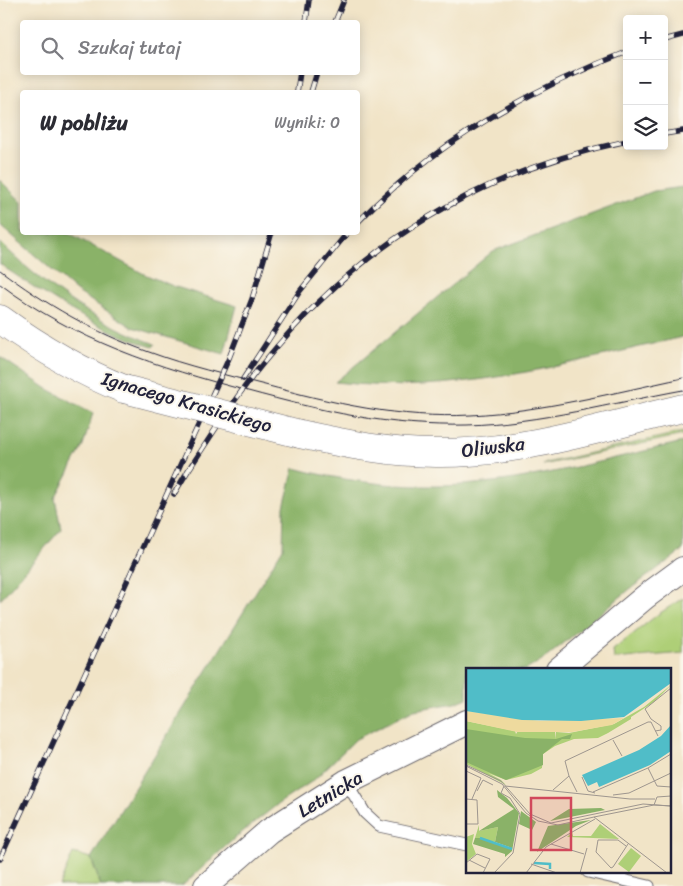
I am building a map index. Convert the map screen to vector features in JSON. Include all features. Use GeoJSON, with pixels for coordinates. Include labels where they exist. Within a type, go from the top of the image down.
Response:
{"type":"FeatureCollection","features":[{"type":"Feature","properties":{"kind":"street","name":"Ignacego Krasickiego"},"geometry":{"type":"LineString","coordinates":[[0,319],[60,359],[124,388],[300,434]]}},
{"type":"Feature","properties":{"kind":"street","name":"Oliwska"},"geometry":{"type":"LineString","coordinates":[[300,434],[383,450],[436,453],[473,451],[565,436],[683,408]]}},
{"type":"Feature","properties":{"kind":"street"},"geometry":{"type":"LineString","coordinates":[[560,668],[645,597],[683,569]]}},
{"type":"Feature","properties":{"kind":"street","name":"Letnicka"},"geometry":{"type":"LineString","coordinates":[[206,886],[270,831],[346,782],[466,722]]}},
{"type":"Feature","properties":{"kind":"lane"},"geometry":{"type":"LineString","coordinates":[[346,782],[365,813],[379,826],[466,845]]}},
{"type":"Feature","properties":{"kind":"lane"},"geometry":{"type":"LineString","coordinates":[[597,874],[649,886]]}},
{"type":"Feature","properties":{"kind":"green space"},"geometry":{"type":"Polygon","coordinates":[[[0,180],[20,200],[20,235],[73,235],[144,274],[173,286],[237,306],[224,354],[132,327],[76,291],[0,225],[0,180]]]}},
{"type":"Feature","properties":{"kind":"green space"},"geometry":{"type":"Polygon","coordinates":[[[683,187],[683,337],[554,367],[467,381],[424,385],[335,382],[493,251],[654,191],[683,187]]]}},
{"type":"Feature","properties":{"kind":"green space"},"geometry":{"type":"Polygon","coordinates":[[[0,242],[34,274],[72,302],[112,325],[155,344],[153,347],[114,332],[76,313],[5,268],[0,264],[0,242]]]}},
{"type":"Feature","properties":{"kind":"green space"},"geometry":{"type":"Polygon","coordinates":[[[0,357],[46,388],[93,413],[83,446],[55,498],[61,529],[0,600],[0,357]]]}},
{"type":"Feature","properties":{"kind":"green space"},"geometry":{"type":"Polygon","coordinates":[[[683,432],[683,435],[543,465],[546,463],[683,432]]]}},
{"type":"Feature","properties":{"kind":"green space"},"geometry":{"type":"Polygon","coordinates":[[[683,442],[683,550],[630,589],[548,656],[529,668],[466,668],[466,698],[455,703],[414,710],[356,739],[314,780],[278,804],[236,837],[182,886],[101,886],[91,858],[283,548],[284,507],[294,468],[346,479],[419,486],[468,485],[561,470],[683,442]]]}},
{"type":"Feature","properties":{"kind":"green space"},"geometry":{"type":"Polygon","coordinates":[[[683,598],[683,653],[614,659],[613,650],[657,615],[683,598]]]}},
{"type":"Feature","properties":{"kind":"green space"},"geometry":{"type":"Polygon","coordinates":[[[73,853],[91,858],[101,886],[59,886],[73,853]]]}},
{"type":"Feature","properties":{"kind":"tram line"},"geometry":{"type":"LineString","coordinates":[[0,270],[71,317],[109,336],[149,352],[221,374],[316,398],[367,408],[418,415],[445,416],[498,413],[577,401],[683,378]]}},
{"type":"Feature","properties":{"kind":"tram line"},"geometry":{"type":"LineString","coordinates":[[0,284],[29,304],[88,337],[150,362],[214,382],[275,398],[356,416],[438,425],[522,421],[683,390]]}},
{"type":"Feature","properties":{"kind":"railway"},"geometry":{"type":"LineString","coordinates":[[306,20],[309,0]]}},
{"type":"Feature","properties":{"kind":"railway"},"geometry":{"type":"LineString","coordinates":[[336,20],[344,0]]}},
{"type":"Feature","properties":{"kind":"railway"},"geometry":{"type":"LineString","coordinates":[[668,39],[683,35]]}},
{"type":"Feature","properties":{"kind":"railway"},"geometry":{"type":"LineString","coordinates":[[360,220],[417,168],[483,122],[553,84],[623,54]]}},
{"type":"Feature","properties":{"kind":"railway"},"geometry":{"type":"LineString","coordinates":[[297,90],[300,75]]}},
{"type":"Feature","properties":{"kind":"railway"},"geometry":{"type":"LineString","coordinates":[[312,90],[316,75]]}},
{"type":"Feature","properties":{"kind":"railway"},"geometry":{"type":"LineString","coordinates":[[668,133],[683,131]]}},
{"type":"Feature","properties":{"kind":"railway"},"geometry":{"type":"LineString","coordinates":[[188,471],[215,429],[264,362],[301,320],[340,282],[382,248],[426,219],[472,193],[521,172],[573,155],[623,142]]}},
{"type":"Feature","properties":{"kind":"railway"},"geometry":{"type":"LineString","coordinates":[[0,859],[229,358],[252,299],[271,235]]}},
{"type":"Feature","properties":{"kind":"railway"},"geometry":{"type":"LineString","coordinates":[[243,379],[300,291],[346,235]]}},
{"type":"Feature","properties":{"kind":"railway"},"geometry":{"type":"LineString","coordinates":[[174,494],[192,464]]}}]}
